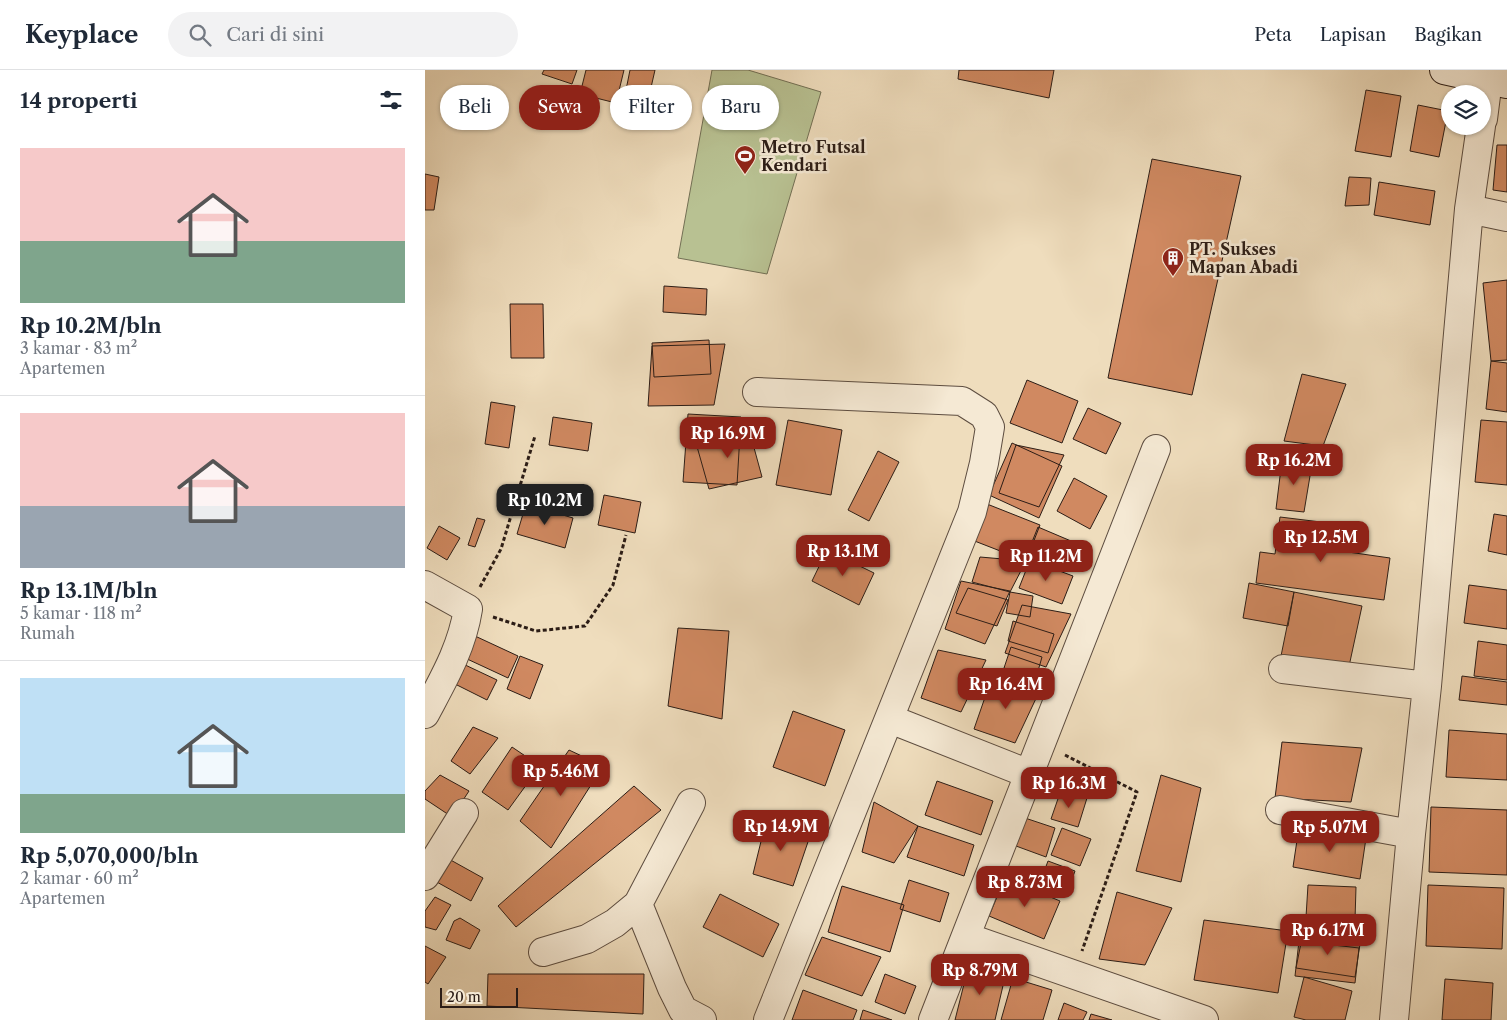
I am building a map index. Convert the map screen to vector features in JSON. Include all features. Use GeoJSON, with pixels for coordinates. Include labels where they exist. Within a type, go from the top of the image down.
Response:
{"type":"FeatureCollection","features":[{"type":"Feature","properties":{"kind":"street"},"geometry":{"type":"LineString","coordinates":[[1443,70],[1498,82],[1491,99]]}},
{"type":"Feature","properties":{"kind":"street"},"geometry":{"type":"LineString","coordinates":[[1394,1020],[1427,686],[1469,209],[1480,135]]}},
{"type":"Feature","properties":{"kind":"street"},"geometry":{"type":"LineString","coordinates":[[1469,209],[1507,217]]}},
{"type":"Feature","properties":{"kind":"street"},"geometry":{"type":"LineString","coordinates":[[757,392],[962,401],[984,415],[990,427],[987,450],[972,512],[768,1020]]}},
{"type":"Feature","properties":{"kind":"street"},"geometry":{"type":"LineString","coordinates":[[933,1020],[1156,449]]}},
{"type":"Feature","properties":{"kind":"street"},"geometry":{"type":"LineString","coordinates":[[425,585],[468,609],[466,625],[450,668],[425,714]]}},
{"type":"Feature","properties":{"kind":"street"},"geometry":{"type":"LineString","coordinates":[[1283,668],[1427,686]]}},
{"type":"Feature","properties":{"kind":"street"},"geometry":{"type":"LineString","coordinates":[[890,719],[1029,774]]}},
{"type":"Feature","properties":{"kind":"street"},"geometry":{"type":"LineString","coordinates":[[543,952],[587,939],[615,923],[638,904],[691,803]]}},
{"type":"Feature","properties":{"kind":"street"},"geometry":{"type":"LineString","coordinates":[[1280,810],[1411,834]]}},
{"type":"Feature","properties":{"kind":"street"},"geometry":{"type":"LineString","coordinates":[[425,876],[465,813]]}},
{"type":"Feature","properties":{"kind":"street"},"geometry":{"type":"LineString","coordinates":[[638,904],[672,988],[683,1010],[692,1018]]}},
{"type":"Feature","properties":{"kind":"street"},"geometry":{"type":"LineString","coordinates":[[966,937],[1204,1020]]}},
{"type":"Feature","properties":{"kind":"path"},"geometry":{"type":"LineString","coordinates":[[535,436],[501,549],[468,609],[536,631],[585,626],[613,585],[626,535]]}},
{"type":"Feature","properties":{"kind":"path"},"geometry":{"type":"LineString","coordinates":[[1041,742],[1137,792],[1074,975]]}},
{"type":"Feature","properties":{"kind":"green space","name":"Metro Futsal Kendari"},"geometry":{"type":"Polygon","coordinates":[[[712,70],[748,70],[821,92],[767,274],[678,258],[702,125],[702,130],[779,130],[779,85],[709,85],[712,70]]]}},
{"type":"Feature","properties":{"kind":"building"},"geometry":{"type":"Polygon","coordinates":[[[544,70],[577,70],[572,84],[542,74],[544,70]]]}},
{"type":"Feature","properties":{"kind":"building"},"geometry":{"type":"Polygon","coordinates":[[[586,70],[624,70],[620,85],[610,85],[610,102],[600,99],[600,85],[582,85],[586,70]]]}},
{"type":"Feature","properties":{"kind":"building"},"geometry":{"type":"Polygon","coordinates":[[[630,70],[655,70],[652,85],[627,85],[630,70]]]}},
{"type":"Feature","properties":{"kind":"building"},"geometry":{"type":"Polygon","coordinates":[[[959,70],[1054,70],[1049,98],[958,79],[959,70]]]}},
{"type":"Feature","properties":{"kind":"building"},"geometry":{"type":"Polygon","coordinates":[[[1366,90],[1401,96],[1391,157],[1355,151],[1366,90]]]}},
{"type":"Feature","properties":{"kind":"building"},"geometry":{"type":"Polygon","coordinates":[[[1418,105],[1441,110],[1441,135],[1443,135],[1439,157],[1410,151],[1418,105]]]}},
{"type":"Feature","properties":{"kind":"building"},"geometry":{"type":"Polygon","coordinates":[[[1497,145],[1507,145],[1507,192],[1493,190],[1497,145]]]}},
{"type":"Feature","properties":{"kind":"building","name":"PT. Sukses Mapan Abadi"},"geometry":{"type":"Polygon","coordinates":[[[1152,159],[1241,176],[1192,395],[1108,378],[1152,159]]]}},
{"type":"Feature","properties":{"kind":"building"},"geometry":{"type":"Polygon","coordinates":[[[425,174],[439,177],[434,210],[425,210],[425,174]]]}},
{"type":"Feature","properties":{"kind":"building"},"geometry":{"type":"Polygon","coordinates":[[[1349,177],[1371,178],[1369,205],[1345,206],[1349,177]]]}},
{"type":"Feature","properties":{"kind":"building"},"geometry":{"type":"Polygon","coordinates":[[[1379,182],[1435,191],[1430,225],[1374,215],[1379,182]]]}},
{"type":"Feature","properties":{"kind":"building"},"geometry":{"type":"Polygon","coordinates":[[[1507,280],[1507,360],[1491,361],[1483,283],[1507,280]]]}},
{"type":"Feature","properties":{"kind":"building"},"geometry":{"type":"Polygon","coordinates":[[[664,286],[707,289],[706,315],[663,312],[664,286]]]}},
{"type":"Feature","properties":{"kind":"building"},"geometry":{"type":"Polygon","coordinates":[[[510,304],[543,304],[544,358],[511,358],[510,304]]]}},
{"type":"Feature","properties":{"kind":"building"},"geometry":{"type":"Polygon","coordinates":[[[709,340],[711,374],[654,377],[652,343],[709,340]]]}},
{"type":"Feature","properties":{"kind":"building"},"geometry":{"type":"Polygon","coordinates":[[[725,344],[714,405],[648,406],[652,346],[725,344]]]}},
{"type":"Feature","properties":{"kind":"building"},"geometry":{"type":"Polygon","coordinates":[[[1491,361],[1507,363],[1507,412],[1486,409],[1491,361]]]}},
{"type":"Feature","properties":{"kind":"building"},"geometry":{"type":"Polygon","coordinates":[[[1302,374],[1346,384],[1323,446],[1284,441],[1302,374]]]}},
{"type":"Feature","properties":{"kind":"building"},"geometry":{"type":"Polygon","coordinates":[[[1027,380],[1078,401],[1062,443],[1010,423],[1027,380]]]}},
{"type":"Feature","properties":{"kind":"building"},"geometry":{"type":"Polygon","coordinates":[[[491,402],[515,406],[509,448],[485,444],[491,402]]]}},
{"type":"Feature","properties":{"kind":"building"},"geometry":{"type":"Polygon","coordinates":[[[1088,408],[1121,423],[1106,454],[1073,439],[1088,408]]]}},
{"type":"Feature","properties":{"kind":"building"},"geometry":{"type":"Polygon","coordinates":[[[688,414],[741,417],[737,485],[683,482],[688,414]]]}},
{"type":"Feature","properties":{"kind":"building"},"geometry":{"type":"Polygon","coordinates":[[[553,417],[592,423],[588,451],[549,445],[553,417]]]}},
{"type":"Feature","properties":{"kind":"building"},"geometry":{"type":"Polygon","coordinates":[[[788,420],[842,430],[831,495],[776,485],[788,420]]]}},
{"type":"Feature","properties":{"kind":"building"},"geometry":{"type":"Polygon","coordinates":[[[1481,420],[1507,422],[1507,485],[1475,482],[1481,420]]]}},
{"type":"Feature","properties":{"kind":"building"},"geometry":{"type":"Polygon","coordinates":[[[750,433],[762,477],[709,489],[694,436],[750,433]]]}},
{"type":"Feature","properties":{"kind":"building"},"geometry":{"type":"Polygon","coordinates":[[[1012,443],[1062,466],[1039,518],[989,495],[1012,443]]]}},
{"type":"Feature","properties":{"kind":"building"},"geometry":{"type":"Polygon","coordinates":[[[1016,445],[1064,455],[1039,507],[999,493],[1016,445]]]}},
{"type":"Feature","properties":{"kind":"building"},"geometry":{"type":"Polygon","coordinates":[[[878,451],[899,462],[869,521],[848,510],[878,451]]]}},
{"type":"Feature","properties":{"kind":"building"},"geometry":{"type":"Polygon","coordinates":[[[1282,460],[1312,464],[1304,512],[1276,509],[1282,460]]]}},
{"type":"Feature","properties":{"kind":"building"},"geometry":{"type":"Polygon","coordinates":[[[1074,478],[1107,496],[1090,529],[1057,511],[1074,478]]]}},
{"type":"Feature","properties":{"kind":"building"},"geometry":{"type":"Polygon","coordinates":[[[604,495],[641,502],[635,533],[598,525],[604,495]]]}},
{"type":"Feature","properties":{"kind":"building"},"geometry":{"type":"Polygon","coordinates":[[[526,504],[573,518],[565,548],[517,534],[526,504]]]}},
{"type":"Feature","properties":{"kind":"building"},"geometry":{"type":"Polygon","coordinates":[[[987,504],[1040,525],[1026,561],[972,540],[987,504]]]}},
{"type":"Feature","properties":{"kind":"building"},"geometry":{"type":"Polygon","coordinates":[[[1494,514],[1507,516],[1507,555],[1488,551],[1494,514]]]}},
{"type":"Feature","properties":{"kind":"building"},"geometry":{"type":"Polygon","coordinates":[[[1280,517],[1329,523],[1348,552],[1390,558],[1384,600],[1256,583],[1260,552],[1275,554],[1280,517]]]}},
{"type":"Feature","properties":{"kind":"building"},"geometry":{"type":"Polygon","coordinates":[[[477,518],[485,520],[475,547],[468,545],[477,518]]]}},
{"type":"Feature","properties":{"kind":"building"},"geometry":{"type":"Polygon","coordinates":[[[439,526],[460,538],[447,560],[427,548],[439,526]]]}},
{"type":"Feature","properties":{"kind":"building"},"geometry":{"type":"Polygon","coordinates":[[[1038,527],[1071,541],[1063,561],[1030,547],[1038,527]]]}},
{"type":"Feature","properties":{"kind":"building"},"geometry":{"type":"Polygon","coordinates":[[[827,550],[874,573],[859,605],[812,581],[827,550]]]}},
{"type":"Feature","properties":{"kind":"building"},"geometry":{"type":"Polygon","coordinates":[[[980,557],[1026,561],[1010,592],[972,582],[980,557]]]}},
{"type":"Feature","properties":{"kind":"building"},"geometry":{"type":"Polygon","coordinates":[[[1030,560],[1073,576],[1062,604],[1019,588],[1030,560]]]}},
{"type":"Feature","properties":{"kind":"building"},"geometry":{"type":"Polygon","coordinates":[[[961,581],[1010,591],[985,644],[945,629],[961,581]]]}},
{"type":"Feature","properties":{"kind":"building"},"geometry":{"type":"Polygon","coordinates":[[[1249,583],[1294,592],[1288,626],[1243,618],[1249,583]]]}},
{"type":"Feature","properties":{"kind":"building"},"geometry":{"type":"Polygon","coordinates":[[[1469,585],[1507,590],[1507,629],[1464,623],[1469,585]]]}},
{"type":"Feature","properties":{"kind":"building"},"geometry":{"type":"Polygon","coordinates":[[[968,588],[1008,600],[997,626],[956,613],[968,588]]]}},
{"type":"Feature","properties":{"kind":"building"},"geometry":{"type":"Polygon","coordinates":[[[1010,592],[1033,596],[1030,617],[1006,613],[1010,592]]]}},
{"type":"Feature","properties":{"kind":"building"},"geometry":{"type":"Polygon","coordinates":[[[1294,592],[1362,606],[1348,671],[1281,656],[1294,592]]]}},
{"type":"Feature","properties":{"kind":"building"},"geometry":{"type":"Polygon","coordinates":[[[1022,605],[1071,614],[1046,667],[1005,653],[1022,605]]]}},
{"type":"Feature","properties":{"kind":"building"},"geometry":{"type":"Polygon","coordinates":[[[1013,621],[1054,634],[1048,653],[1008,641],[1013,621]]]}},
{"type":"Feature","properties":{"kind":"building"},"geometry":{"type":"Polygon","coordinates":[[[678,628],[729,631],[722,719],[668,706],[678,628]]]}},
{"type":"Feature","properties":{"kind":"building"},"geometry":{"type":"Polygon","coordinates":[[[475,636],[518,656],[508,678],[465,658],[475,636]]]}},
{"type":"Feature","properties":{"kind":"building"},"geometry":{"type":"Polygon","coordinates":[[[1478,641],[1507,645],[1507,680],[1474,676],[1478,641]]]}},
{"type":"Feature","properties":{"kind":"building"},"geometry":{"type":"Polygon","coordinates":[[[1011,647],[1042,657],[1036,678],[1004,668],[1011,647]]]}},
{"type":"Feature","properties":{"kind":"building"},"geometry":{"type":"Polygon","coordinates":[[[938,650],[986,660],[961,712],[921,698],[938,650]]]}},
{"type":"Feature","properties":{"kind":"building"},"geometry":{"type":"Polygon","coordinates":[[[520,656],[543,665],[530,699],[507,689],[520,656]]]}},
{"type":"Feature","properties":{"kind":"building"},"geometry":{"type":"Polygon","coordinates":[[[461,663],[497,680],[487,700],[451,682],[461,663]]]}},
{"type":"Feature","properties":{"kind":"building"},"geometry":{"type":"Polygon","coordinates":[[[1462,676],[1507,682],[1507,705],[1459,700],[1462,676]]]}},
{"type":"Feature","properties":{"kind":"building"},"geometry":{"type":"Polygon","coordinates":[[[991,680],[1040,690],[1015,743],[974,729],[991,680]]]}},
{"type":"Feature","properties":{"kind":"building"},"geometry":{"type":"Polygon","coordinates":[[[793,711],[845,730],[825,786],[773,767],[793,711]]]}},
{"type":"Feature","properties":{"kind":"building"},"geometry":{"type":"Polygon","coordinates":[[[473,727],[498,738],[470,774],[451,761],[473,727]]]}},
{"type":"Feature","properties":{"kind":"building"},"geometry":{"type":"Polygon","coordinates":[[[1449,730],[1507,734],[1507,780],[1446,777],[1449,730]]]}},
{"type":"Feature","properties":{"kind":"building"},"geometry":{"type":"Polygon","coordinates":[[[1282,742],[1362,748],[1351,802],[1275,798],[1282,742]]]}},
{"type":"Feature","properties":{"kind":"building"},"geometry":{"type":"Polygon","coordinates":[[[512,747],[540,766],[508,810],[482,792],[512,747]]]}},
{"type":"Feature","properties":{"kind":"building"},"geometry":{"type":"Polygon","coordinates":[[[569,750],[603,766],[551,848],[520,821],[569,750]]]}},
{"type":"Feature","properties":{"kind":"building"},"geometry":{"type":"Polygon","coordinates":[[[440,775],[469,791],[452,817],[425,799],[425,791],[440,775]]]}},
{"type":"Feature","properties":{"kind":"building"},"geometry":{"type":"Polygon","coordinates":[[[1161,775],[1201,788],[1181,882],[1136,871],[1161,775]]]}},
{"type":"Feature","properties":{"kind":"building"},"geometry":{"type":"Polygon","coordinates":[[[937,781],[993,801],[981,835],[925,815],[937,781]]]}},
{"type":"Feature","properties":{"kind":"building"},"geometry":{"type":"Polygon","coordinates":[[[634,786],[661,810],[516,927],[498,906],[634,786]]]}},
{"type":"Feature","properties":{"kind":"building"},"geometry":{"type":"Polygon","coordinates":[[[1061,790],[1087,798],[1078,827],[1051,819],[1061,790]]]}},
{"type":"Feature","properties":{"kind":"building"},"geometry":{"type":"Polygon","coordinates":[[[874,802],[918,826],[894,863],[862,852],[874,802]]]}},
{"type":"Feature","properties":{"kind":"building"},"geometry":{"type":"Polygon","coordinates":[[[1431,807],[1507,810],[1507,875],[1429,872],[1431,807]]]}},
{"type":"Feature","properties":{"kind":"building"},"geometry":{"type":"Polygon","coordinates":[[[767,817],[811,833],[793,886],[753,874],[767,817]]]}},
{"type":"Feature","properties":{"kind":"building"},"geometry":{"type":"Polygon","coordinates":[[[1025,818],[1055,828],[1046,857],[1016,846],[1025,818]]]}},
{"type":"Feature","properties":{"kind":"building"},"geometry":{"type":"Polygon","coordinates":[[[918,826],[974,845],[964,876],[907,857],[918,826]]]}},
{"type":"Feature","properties":{"kind":"building"},"geometry":{"type":"Polygon","coordinates":[[[1299,827],[1366,838],[1360,879],[1293,867],[1299,827]]]}},
{"type":"Feature","properties":{"kind":"building"},"geometry":{"type":"Polygon","coordinates":[[[1062,828],[1091,839],[1080,866],[1051,855],[1062,828]]]}},
{"type":"Feature","properties":{"kind":"building"},"geometry":{"type":"Polygon","coordinates":[[[447,858],[483,878],[471,901],[435,881],[447,858]]]}},
{"type":"Feature","properties":{"kind":"building"},"geometry":{"type":"Polygon","coordinates":[[[1048,861],[1075,871],[1068,890],[1041,880],[1048,861]]]}},
{"type":"Feature","properties":{"kind":"building"},"geometry":{"type":"Polygon","coordinates":[[[1005,878],[1060,901],[1044,939],[989,916],[1005,878]]]}},
{"type":"Feature","properties":{"kind":"building"},"geometry":{"type":"Polygon","coordinates":[[[909,880],[949,893],[940,922],[900,909],[909,880]]]}},
{"type":"Feature","properties":{"kind":"building"},"geometry":{"type":"Polygon","coordinates":[[[1308,885],[1356,887],[1355,920],[1306,917],[1308,885]]]}},
{"type":"Feature","properties":{"kind":"building"},"geometry":{"type":"Polygon","coordinates":[[[1428,885],[1504,888],[1502,949],[1426,946],[1428,885]]]}},
{"type":"Feature","properties":{"kind":"building"},"geometry":{"type":"Polygon","coordinates":[[[842,886],[904,905],[890,952],[828,932],[842,886]]]}},
{"type":"Feature","properties":{"kind":"building"},"geometry":{"type":"Polygon","coordinates":[[[1117,892],[1172,908],[1145,965],[1099,959],[1117,892]]]}},
{"type":"Feature","properties":{"kind":"building"},"geometry":{"type":"Polygon","coordinates":[[[720,894],[779,924],[763,957],[703,927],[720,894]]]}},
{"type":"Feature","properties":{"kind":"building"},"geometry":{"type":"Polygon","coordinates":[[[435,897],[451,905],[436,930],[425,927],[425,911],[435,897]]]}},
{"type":"Feature","properties":{"kind":"building"},"geometry":{"type":"Polygon","coordinates":[[[460,918],[480,930],[470,949],[446,940],[454,921],[460,918]]]}},
{"type":"Feature","properties":{"kind":"building"},"geometry":{"type":"Polygon","coordinates":[[[1204,920],[1288,931],[1278,993],[1194,980],[1204,920]]]}},
{"type":"Feature","properties":{"kind":"building"},"geometry":{"type":"Polygon","coordinates":[[[1303,933],[1360,944],[1355,977],[1296,968],[1303,933]]]}},
{"type":"Feature","properties":{"kind":"building"},"geometry":{"type":"Polygon","coordinates":[[[822,937],[881,957],[862,996],[805,975],[822,937]]]}},
{"type":"Feature","properties":{"kind":"building"},"geometry":{"type":"Polygon","coordinates":[[[1299,941],[1359,948],[1355,983],[1295,976],[1299,941]]]}},
{"type":"Feature","properties":{"kind":"building"},"geometry":{"type":"Polygon","coordinates":[[[425,946],[446,957],[428,984],[425,982],[425,946]]]}},
{"type":"Feature","properties":{"kind":"building"},"geometry":{"type":"Polygon","coordinates":[[[968,968],[1005,977],[995,1020],[955,1020],[968,968]]]}},
{"type":"Feature","properties":{"kind":"building"},"geometry":{"type":"Polygon","coordinates":[[[488,974],[644,974],[643,1014],[487,1006],[488,974]]]}},
{"type":"Feature","properties":{"kind":"building"},"geometry":{"type":"Polygon","coordinates":[[[885,974],[916,986],[905,1014],[875,1002],[885,974]]]}},
{"type":"Feature","properties":{"kind":"building"},"geometry":{"type":"Polygon","coordinates":[[[1304,977],[1352,991],[1345,1020],[1306,1020],[1294,1017],[1304,977]]]}},
{"type":"Feature","properties":{"kind":"building"},"geometry":{"type":"Polygon","coordinates":[[[1013,978],[1052,990],[1043,1020],[1001,1020],[1013,978]]]}},
{"type":"Feature","properties":{"kind":"building"},"geometry":{"type":"Polygon","coordinates":[[[1445,979],[1493,983],[1491,1020],[1442,1020],[1445,979]]]}},
{"type":"Feature","properties":{"kind":"building"},"geometry":{"type":"Polygon","coordinates":[[[803,990],[857,1010],[853,1020],[792,1020],[803,990]]]}},
{"type":"Feature","properties":{"kind":"building"},"geometry":{"type":"Polygon","coordinates":[[[1064,1003],[1087,1012],[1083,1020],[1058,1020],[1064,1003]]]}},
{"type":"Feature","properties":{"kind":"building"},"geometry":{"type":"Polygon","coordinates":[[[863,1010],[892,1020],[860,1020],[863,1010]]]}},
{"type":"Feature","properties":{"kind":"building"},"geometry":{"type":"Polygon","coordinates":[[[1091,1014],[1112,1020],[1089,1020],[1091,1014]]]}},
{"type":"Feature","properties":{"kind":"place","name":"Metro Futsal Kendari"},"geometry":{"type":"Point","coordinates":[745,175]}},
{"type":"Feature","properties":{"kind":"place","name":"PT. Sukses Mapan Abadi"},"geometry":{"type":"Point","coordinates":[1173,277]}}]}
